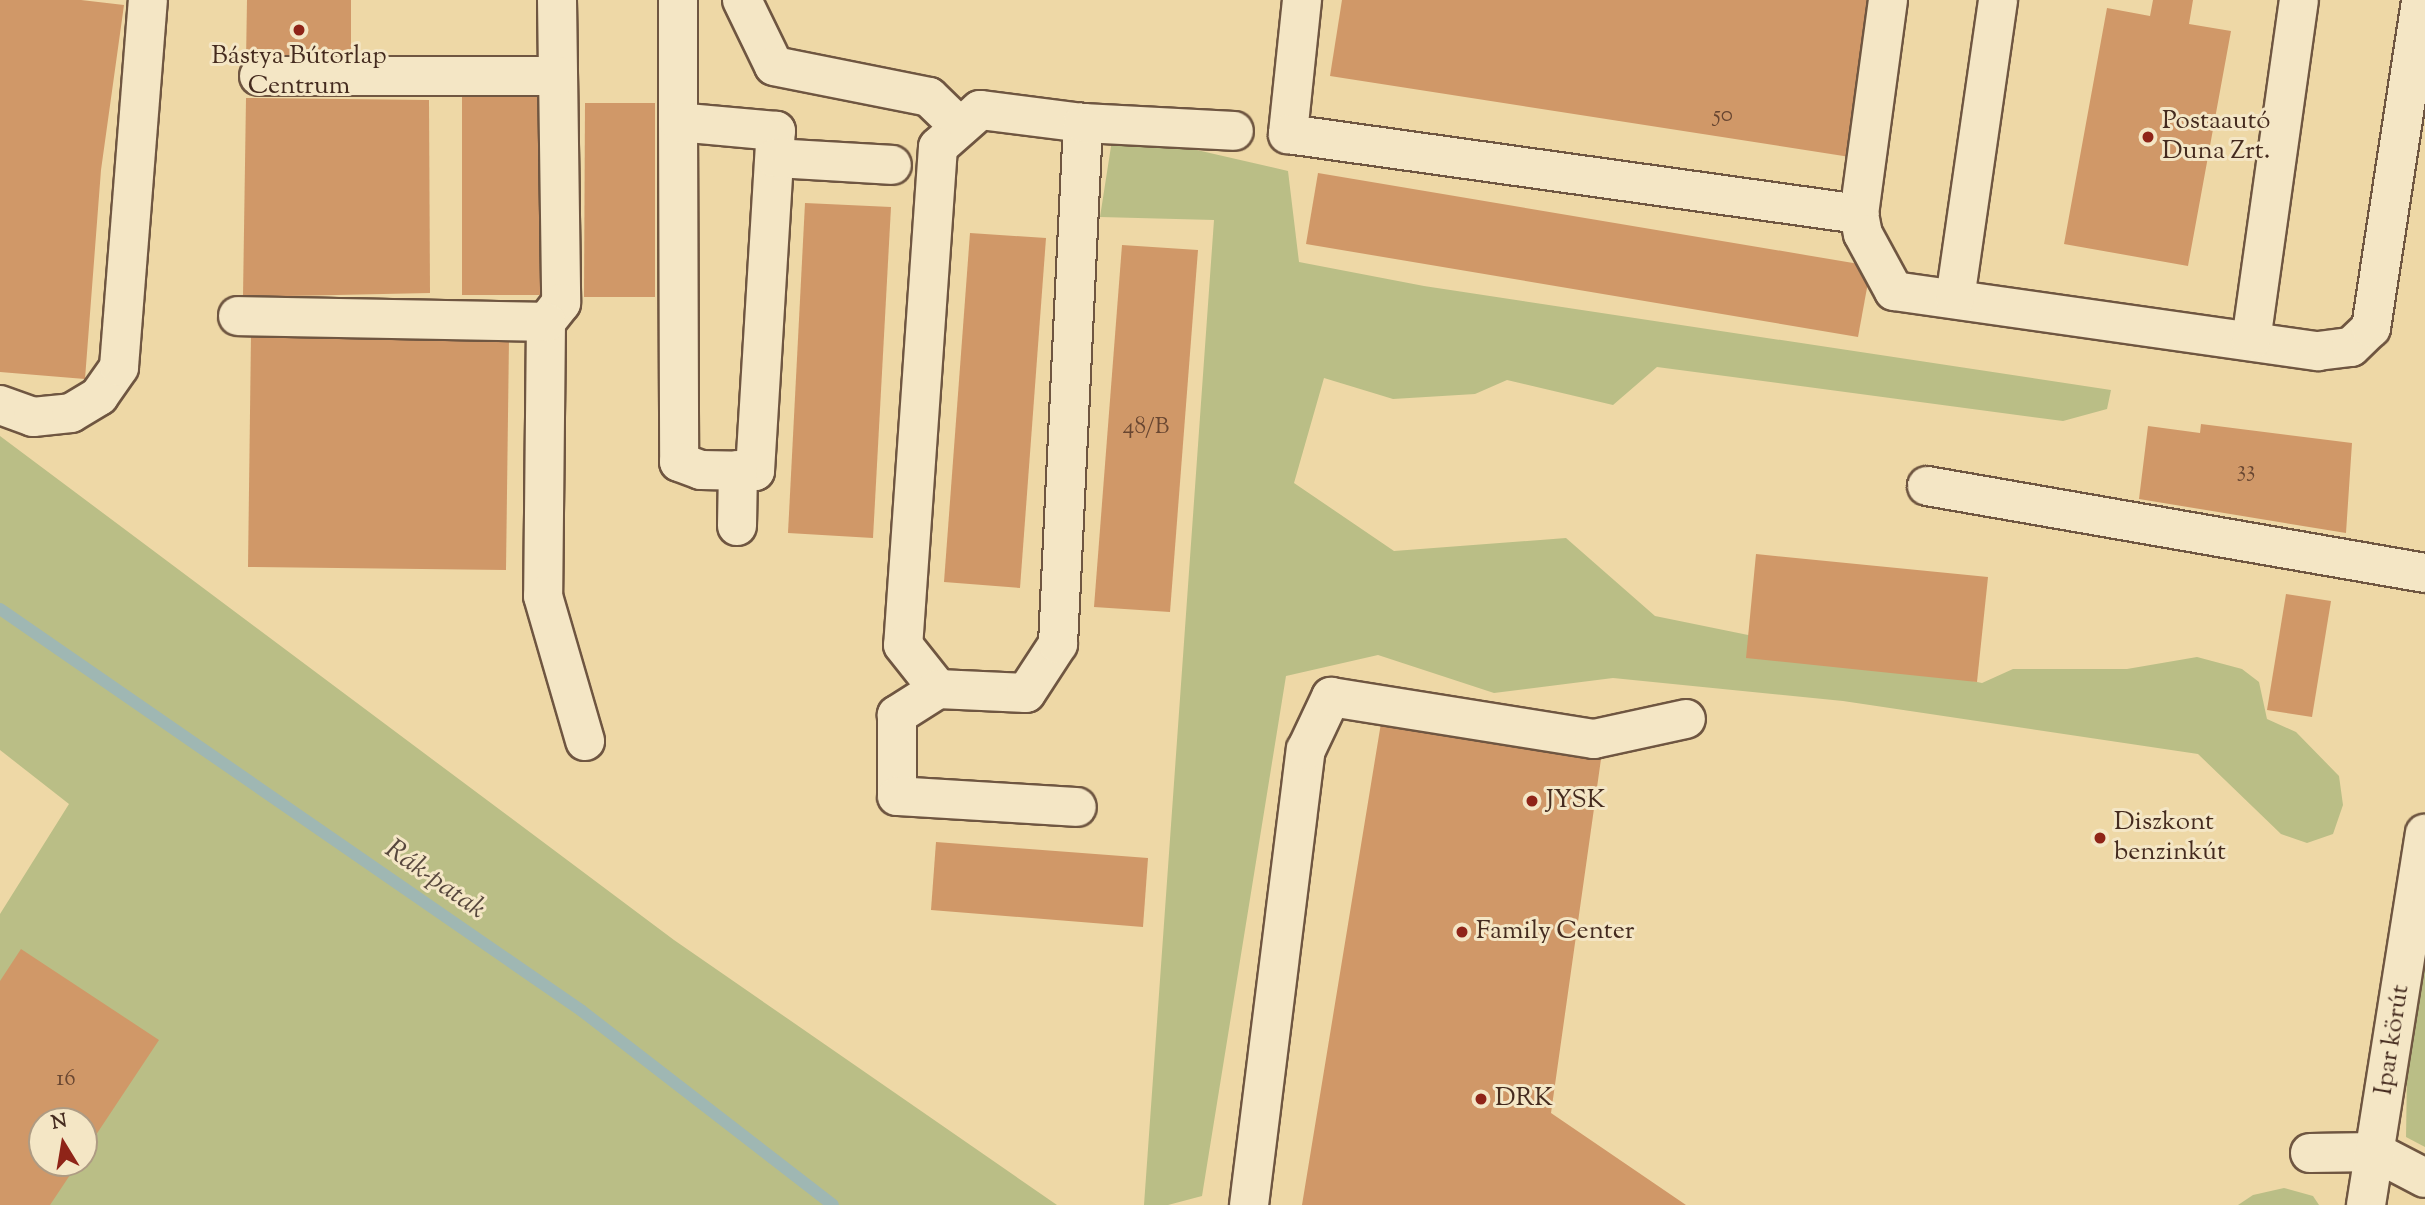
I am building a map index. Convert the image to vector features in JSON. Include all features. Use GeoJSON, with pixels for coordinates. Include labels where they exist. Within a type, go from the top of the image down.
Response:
{"type":"FeatureCollection","features":[{"type":"Feature","properties":{"kind":"street"},"geometry":{"type":"LineString","coordinates":[[0,405],[33,417],[71,413],[99,396],[119,367],[148,0]]}},
{"type":"Feature","properties":{"kind":"street"},"geometry":{"type":"LineString","coordinates":[[557,0],[561,303],[546,323],[543,596],[585,741]]}},
{"type":"Feature","properties":{"kind":"street"},"geometry":{"type":"LineString","coordinates":[[678,0],[678,122],[679,462],[701,470],[755,471],[776,131],[678,122]]}},
{"type":"Feature","properties":{"kind":"street"},"geometry":{"type":"LineString","coordinates":[[743,0],[774,66],[929,97],[960,128]]}},
{"type":"Feature","properties":{"kind":"street"},"geometry":{"type":"LineString","coordinates":[[1302,0],[1288,134],[1859,214]]}},
{"type":"Feature","properties":{"kind":"street"},"geometry":{"type":"LineString","coordinates":[[1888,0],[1859,214],[1863,234],[1894,291],[2329,350],[2351,347],[2371,328],[2421,0]]}},
{"type":"Feature","properties":{"kind":"street"},"geometry":{"type":"LineString","coordinates":[[1955,299],[1998,0]]}},
{"type":"Feature","properties":{"kind":"street"},"geometry":{"type":"LineString","coordinates":[[2251,341],[2299,0]]}},
{"type":"Feature","properties":{"kind":"street"},"geometry":{"type":"LineString","coordinates":[[259,76],[558,76]]}},
{"type":"Feature","properties":{"kind":"street"},"geometry":{"type":"LineString","coordinates":[[938,689],[903,645],[938,147],[980,110],[1083,122],[1234,131]]}},
{"type":"Feature","properties":{"kind":"street"},"geometry":{"type":"LineString","coordinates":[[1077,807],[897,796],[897,715],[938,689],[1026,693],[1058,644],[1083,122]]}},
{"type":"Feature","properties":{"kind":"street"},"geometry":{"type":"LineString","coordinates":[[775,158],[892,165]]}},
{"type":"Feature","properties":{"kind":"street"},"geometry":{"type":"LineString","coordinates":[[238,316],[546,323]]}},
{"type":"Feature","properties":{"kind":"street"},"geometry":{"type":"LineString","coordinates":[[737,526],[738,471]]}},
{"type":"Feature","properties":{"kind":"street"},"geometry":{"type":"LineString","coordinates":[[1927,486],[2425,573]]}},
{"type":"Feature","properties":{"kind":"street"},"geometry":{"type":"LineString","coordinates":[[1249,1205],[1306,750],[1331,697],[1594,738],[1686,719]]}},
{"type":"Feature","properties":{"kind":"street","name":"Ipar körút"},"geometry":{"type":"LineString","coordinates":[[2366,1205],[2425,834]]}},
{"type":"Feature","properties":{"kind":"street"},"geometry":{"type":"LineString","coordinates":[[2311,1153],[2375,1152],[2425,1178]]}},
{"type":"Feature","properties":{"kind":"green space"},"geometry":{"type":"Polygon","coordinates":[[[1112,140],[1188,148],[1288,171],[1299,262],[1424,286],[2111,390],[2107,409],[2063,421],[1657,367],[1613,405],[1507,380],[1475,394],[1393,399],[1324,378],[1294,483],[1394,551],[1566,538],[1655,616],[1982,683],[2013,669],[2127,669],[2197,657],[2242,669],[2259,682],[2267,719],[2296,732],[2339,776],[2343,805],[2333,834],[2307,843],[2281,834],[2198,754],[1843,701],[1613,678],[1494,693],[1378,655],[1286,676],[1202,1196],[1168,1205],[1144,1205],[1214,220],[1100,217],[1112,140]]]}},
{"type":"Feature","properties":{"kind":"green space"},"geometry":{"type":"Polygon","coordinates":[[[0,436],[674,940],[1057,1205],[0,1205],[0,914],[69,804],[0,750],[0,436]]]}},
{"type":"Feature","properties":{"kind":"green space"},"geometry":{"type":"Polygon","coordinates":[[[2425,966],[2425,1147],[2406,1137],[2407,1075],[2425,966]]]}},
{"type":"Feature","properties":{"kind":"green space"},"geometry":{"type":"Polygon","coordinates":[[[2284,1188],[2313,1196],[2319,1205],[2238,1205],[2253,1195],[2284,1188]]]}},
{"type":"Feature","properties":{"kind":"building"},"geometry":{"type":"Polygon","coordinates":[[[0,0],[81,0],[124,5],[101,170],[85,379],[0,372],[0,0]]]}},
{"type":"Feature","properties":{"kind":"building","name":"Bástya Bútorlap Centrum"},"geometry":{"type":"Polygon","coordinates":[[[247,0],[351,0],[351,61],[246,61],[247,0]]]}},
{"type":"Feature","properties":{"kind":"building"},"geometry":{"type":"Polygon","coordinates":[[[1342,0],[1875,0],[1850,157],[1330,76],[1342,0]]]}},
{"type":"Feature","properties":{"kind":"building","name":"Postaautó Duna Zrt."},"geometry":{"type":"Polygon","coordinates":[[[2153,0],[2193,0],[2189,24],[2231,31],[2188,266],[2064,244],[2107,8],[2150,16],[2153,0]]]}},
{"type":"Feature","properties":{"kind":"building"},"geometry":{"type":"Polygon","coordinates":[[[462,96],[544,96],[544,295],[462,295],[462,96]]]}},
{"type":"Feature","properties":{"kind":"building"},"geometry":{"type":"Polygon","coordinates":[[[246,98],[429,100],[430,293],[243,297],[246,98]]]}},
{"type":"Feature","properties":{"kind":"building"},"geometry":{"type":"Polygon","coordinates":[[[585,103],[655,103],[655,297],[584,297],[585,103]]]}},
{"type":"Feature","properties":{"kind":"building"},"geometry":{"type":"Polygon","coordinates":[[[1318,173],[1871,266],[1858,337],[1306,244],[1318,173]]]}},
{"type":"Feature","properties":{"kind":"building"},"geometry":{"type":"Polygon","coordinates":[[[805,203],[891,207],[873,538],[788,533],[805,203]]]}},
{"type":"Feature","properties":{"kind":"building"},"geometry":{"type":"Polygon","coordinates":[[[970,233],[1046,238],[1020,588],[944,582],[970,233]]]}},
{"type":"Feature","properties":{"kind":"building"},"geometry":{"type":"Polygon","coordinates":[[[1122,245],[1198,250],[1170,612],[1094,607],[1122,245]]]}},
{"type":"Feature","properties":{"kind":"building"},"geometry":{"type":"Polygon","coordinates":[[[251,335],[509,338],[506,570],[248,567],[251,335]]]}},
{"type":"Feature","properties":{"kind":"building"},"geometry":{"type":"Polygon","coordinates":[[[2201,424],[2352,443],[2346,533],[2139,499],[2148,426],[2200,433],[2201,424]]]}},
{"type":"Feature","properties":{"kind":"building"},"geometry":{"type":"Polygon","coordinates":[[[1756,554],[1988,577],[1977,682],[1746,658],[1756,554]]]}},
{"type":"Feature","properties":{"kind":"building"},"geometry":{"type":"Polygon","coordinates":[[[2286,594],[2331,601],[2312,717],[2267,710],[2286,594]]]}},
{"type":"Feature","properties":{"kind":"building","name":"Family Center"},"geometry":{"type":"Polygon","coordinates":[[[1381,723],[1602,752],[1551,1113],[1686,1205],[1302,1205],[1381,723]]]}},
{"type":"Feature","properties":{"kind":"building"},"geometry":{"type":"Polygon","coordinates":[[[936,842],[1148,858],[1143,927],[931,910],[936,842]]]}},
{"type":"Feature","properties":{"kind":"building"},"geometry":{"type":"Polygon","coordinates":[[[21,949],[159,1040],[98,1132],[98,1107],[28,1107],[28,1177],[69,1177],[50,1205],[0,1205],[0,981],[21,949]]]}},
{"type":"Feature","properties":{"kind":"waterway","name":"Rák-patak"},"geometry":{"type":"LineString","coordinates":[[0,609],[582,1011],[833,1205]]}},
{"type":"Feature","properties":{"kind":"place","name":"Bástya Bútorlap Centrum"},"geometry":{"type":"Point","coordinates":[299,30]}},
{"type":"Feature","properties":{"kind":"place","name":"Postaautó Duna Zrt."},"geometry":{"type":"Point","coordinates":[2148,137]}},
{"type":"Feature","properties":{"kind":"place","name":"JYSK"},"geometry":{"type":"Point","coordinates":[1532,801]}},
{"type":"Feature","properties":{"kind":"place","name":"Diszkont benzinkút"},"geometry":{"type":"Point","coordinates":[2100,838]}},
{"type":"Feature","properties":{"kind":"place","name":"Family Center"},"geometry":{"type":"Point","coordinates":[1462,932]}},
{"type":"Feature","properties":{"kind":"place","name":"DRK"},"geometry":{"type":"Point","coordinates":[1481,1099]}}]}
